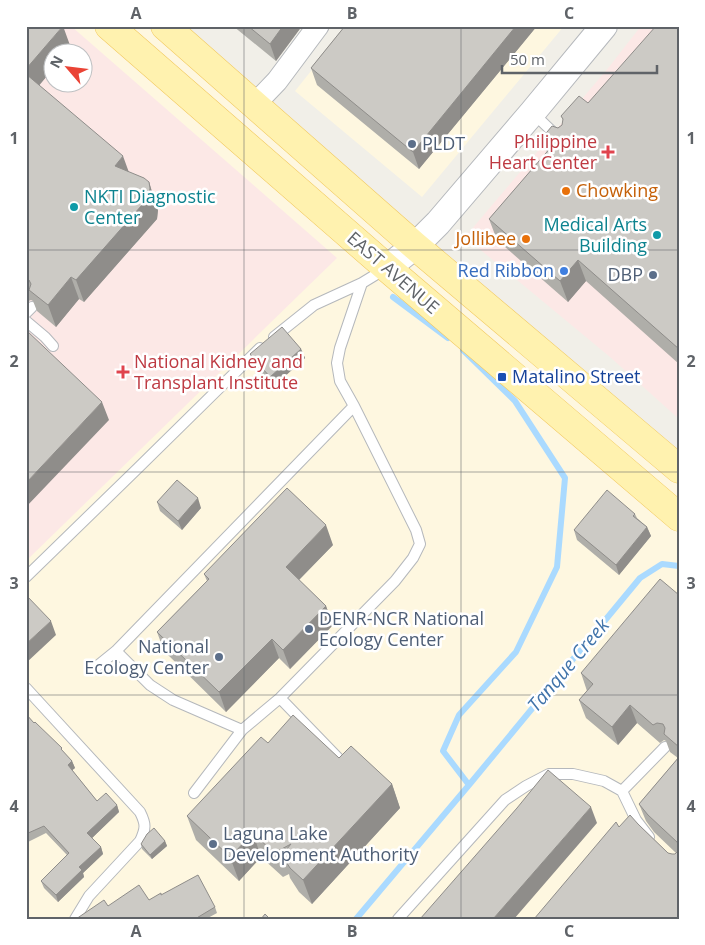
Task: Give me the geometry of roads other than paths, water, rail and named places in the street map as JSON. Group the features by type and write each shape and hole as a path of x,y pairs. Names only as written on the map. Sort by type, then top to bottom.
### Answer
{"main road":[{"name":"EAST AVENUE","path":"109,26 387,268 679,516"},
{"name":"EAST AVENUE","path":"165,26 415,246 679,469"}],"street":[{"path":"254,105 278,81 318,26"},
{"path":"387,268 415,246 438,223 604,26"}],"lane":[{"path":"532,113 564,142"},
{"path":"26,577 255,352 314,305 362,283 387,268"},
{"path":"194,793 242,730 280,698 395,581 413,558 420,544 416,530 340,381 337,363 362,283"},
{"path":"26,321 53,346"},
{"path":"95,668 116,651 354,406"},
{"path":"116,651 150,685 173,700 242,730"},
{"path":"26,688 140,812 145,821 145,831 140,841 89,896 75,919"},
{"path":"280,698 338,758"},
{"path":"622,791 665,747"},
{"path":"398,919 504,800 549,774 573,774 604,781 622,791 636,820 648,837 655,843"}],"waterway":[{"path":"393,297 448,338"},
{"name":"Tanque Creek","path":"463,350 515,401 565,478 557,567 516,652 459,715 443,751 469,785 640,578 662,564 679,566"},
{"name":"Tanque Creek","path":"356,919 469,785"}],"place":[{"name":"PLDT","path":"412,144"},
{"name":"Philippine Heart Center","path":"608,152"},
{"name":"Chowking","path":"566,191"},
{"name":"NKTI Diagnostic Center","path":"74,207"},
{"name":"Medical Arts Building","path":"657,235"},
{"name":"Jollibee","path":"526,239"},
{"name":"Red Ribbon","path":"564,271"},
{"name":"DBP","path":"653,275"},
{"name":"National Kidney and Transplant Institute","path":"123,372"},
{"name":"Matalino Street","path":"502,377"},
{"name":"DENR-NCR National Ecology Center","path":"309,629"},
{"name":"National Ecology Center","path":"219,657"},
{"name":"Laguna Lake Development Authority","path":"213,844"}]}
